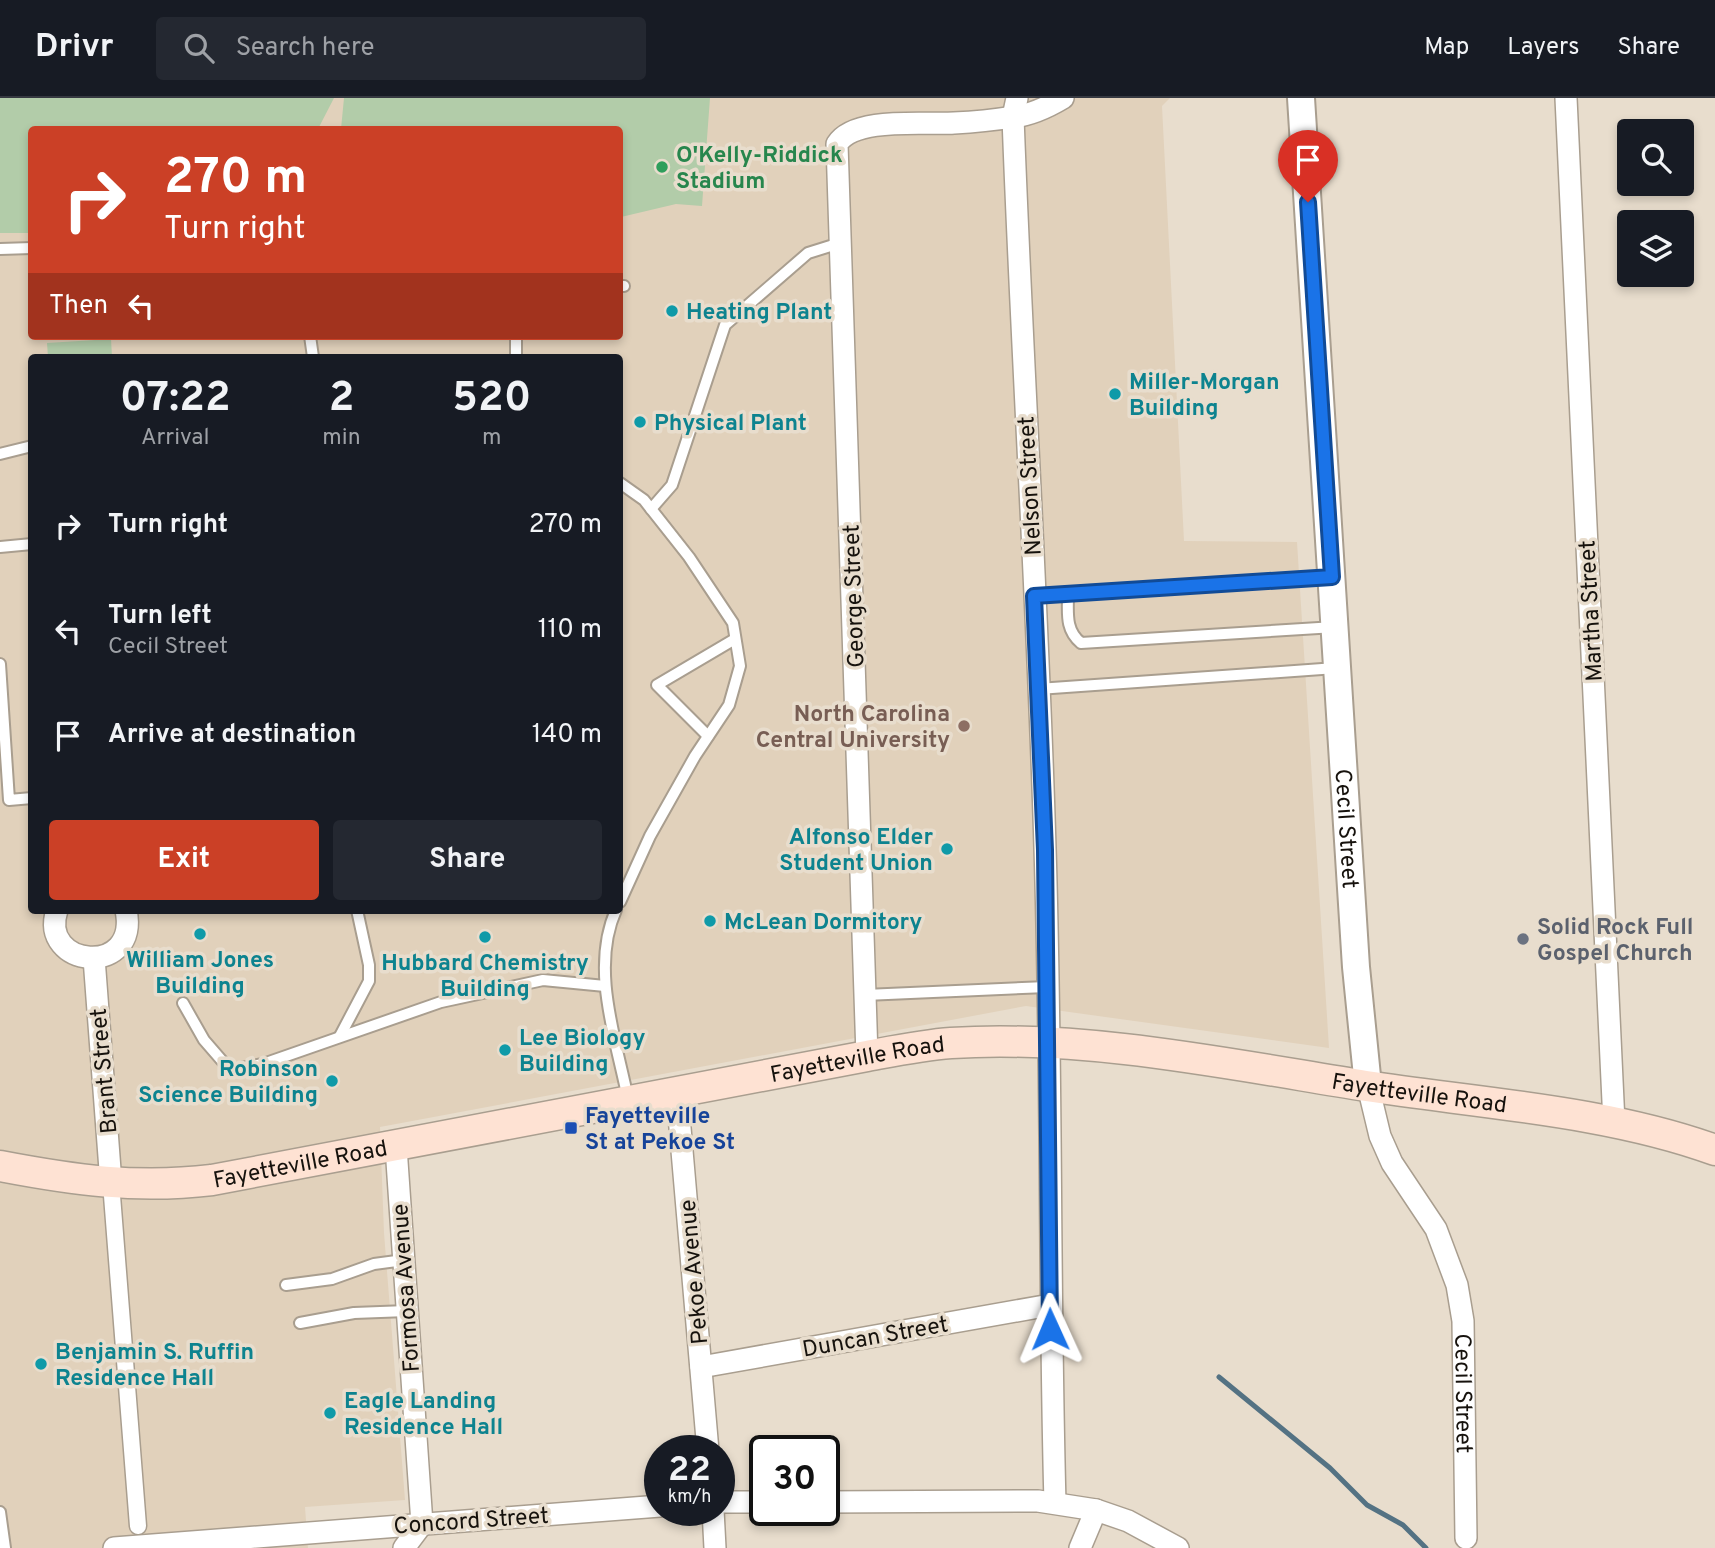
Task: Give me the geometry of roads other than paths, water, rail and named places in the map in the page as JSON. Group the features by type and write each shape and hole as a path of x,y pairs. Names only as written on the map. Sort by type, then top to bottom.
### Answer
{"main road":[{"name":"Fayetteville Road","path":"0,1166 59,1179 111,1183 164,1186 212,1180 867,1056 950,1043 1048,1043 1133,1052 1614,1123 1715,1150"}],"street":[{"path":"1015,108 1032,113 1063,98"},
{"name":"Cecil Street","path":"1301,98 1356,967 1367,1086 1392,1163 1436,1229 1457,1284 1463,1321 1466,1538"},
{"name":"Martha Street","path":"1566,98 1614,1123"},
{"name":"George Street","path":"867,1056 836,156 841,137 851,131 876,125 955,123 1015,108"},
{"name":"Nelson Street","path":"1015,108 1045,850 1055,1503"},
{"path":"56,914 55,926 64,946 83,958 94,958 114,951 121,943 128,922 127,914"},
{"name":"Brant Street","path":"94,958 111,1183"},
{"name":"Pekoe Avenue","path":"677,1093 707,1435"},
{"name":"Formosa Avenue","path":"396,1147 422,1524"},
{"path":"111,1183 138,1526"},
{"name":"Duncan Street","path":"701,1367 1050,1305"},
{"path":"840,1502 1055,1503 1096,1510 1128,1521 1178,1548"},
{"name":"Concord Street","path":"114,1548 330,1540 422,1524 644,1507"},
{"path":"1080,1548 1096,1510"},
{"path":"404,1548 422,1524"},
{"path":"714,1526 715,1548"}],"lane":[{"path":"652,509 672,485 725,325 808,253 825,245 840,243"},
{"path":"0,249 28,248"},
{"path":"0,454 28,447"},
{"path":"623,485 652,509 690,557 733,623 740,666 729,705 650,835 623,895"},
{"path":"0,547 28,544"},
{"path":"1034,596 1332,577"},
{"path":"1068,594 1068,624 1072,636 1081,643 1335,627"},
{"path":"708,736 657,685 735,639"},
{"path":"0,664 9,800 28,798"},
{"path":"1038,689 1338,668"},
{"path":"340,1036 369,981 369,965 358,914"},
{"path":"614,914 606,932 605,986 629,1102"},
{"path":"183,1003 204,1040 230,1070 263,1064 441,1002 542,980 605,986"},
{"path":"865,995 1047,987"},
{"path":"286,1285 332,1279 374,1264 404,1260"},
{"path":"300,1322 354,1313 407,1311"},
{"path":"0,1512 5,1548"}],"waterway":[{"path":"1219,1377 1330,1468 1367,1505 1403,1525 1426,1548"}],"place":[{"name":"O'Kelly-Riddick Stadium","path":"662,167"},
{"name":"Heating Plant","path":"672,311"},
{"name":"Miller-Morgan Building","path":"1115,394"},
{"name":"Physical Plant","path":"640,422"},
{"name":"North Carolina Central University","path":"964,726"},
{"name":"Alfonso Elder Student Union","path":"947,849"},
{"name":"McLean Dormitory","path":"710,921"},
{"name":"William Jones Building","path":"200,934"},
{"name":"Hubbard Chemistry Building","path":"485,937"},
{"name":"Solid Rock Full Gospel Church","path":"1523,939"},
{"name":"Lee Biology Building","path":"505,1050"},
{"name":"Robinson Science Building","path":"332,1081"},
{"name":"Fayetteville St at Pekoe St","path":"571,1128"},
{"name":"Benjamin S. Ruffin Residence Hall","path":"41,1364"},
{"name":"Eagle Landing Residence Hall","path":"330,1413"}]}
